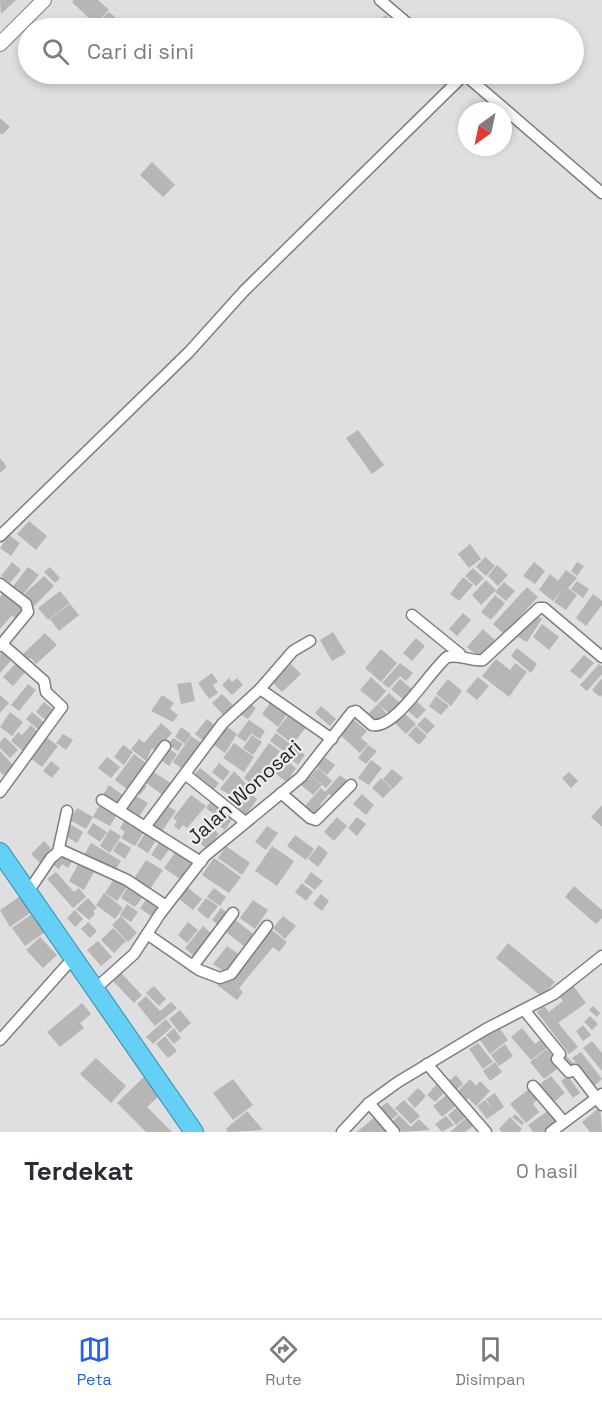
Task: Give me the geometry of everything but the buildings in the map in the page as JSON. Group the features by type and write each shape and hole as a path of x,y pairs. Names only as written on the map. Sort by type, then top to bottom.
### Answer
{"highway":[{"path":"0,852 194,1132"}],"street":[{"path":"26,18 44,0"},
{"path":"380,0 401,18"},
{"path":"0,44 18,26"},
{"path":"0,536 189,352 244,291 454,84"},
{"path":"476,84 602,193"},
{"path":"0,584 26,604 28,612 1,645 44,681 46,692 62,709 0,792"},
{"path":"411,615 460,654 475,661 483,660 539,608 544,608 602,657"},
{"path":"145,826 223,723 260,689 293,651 310,641"},
{"name":"Jalan Wonosari","path":"95,989 134,954 166,906 201,862 245,822 301,777 349,714 354,711 372,725 384,724 395,717 439,664 447,657 460,654"},
{"path":"260,689 332,739"},
{"path":"119,810 165,746"},
{"path":"185,774 245,822"},
{"path":"281,793 310,818 316,820 351,785"},
{"path":"102,800 201,862"},
{"path":"28,891 58,852 67,811"},
{"path":"58,852 61,850 71,854 127,880 166,906"},
{"path":"193,966 233,913"},
{"path":"147,934 193,966 220,978 231,974 267,926"},
{"path":"342,1132 369,1103 427,1064 486,1029 525,1011 554,994 602,956"},
{"path":"0,1040 73,958"},
{"path":"525,1011 560,1054 557,1059 569,1072 575,1070 600,1099 551,1132"},
{"path":"427,1064 486,1132"},
{"path":"533,1086 564,1122"},
{"path":"369,1103 394,1132"}]}
